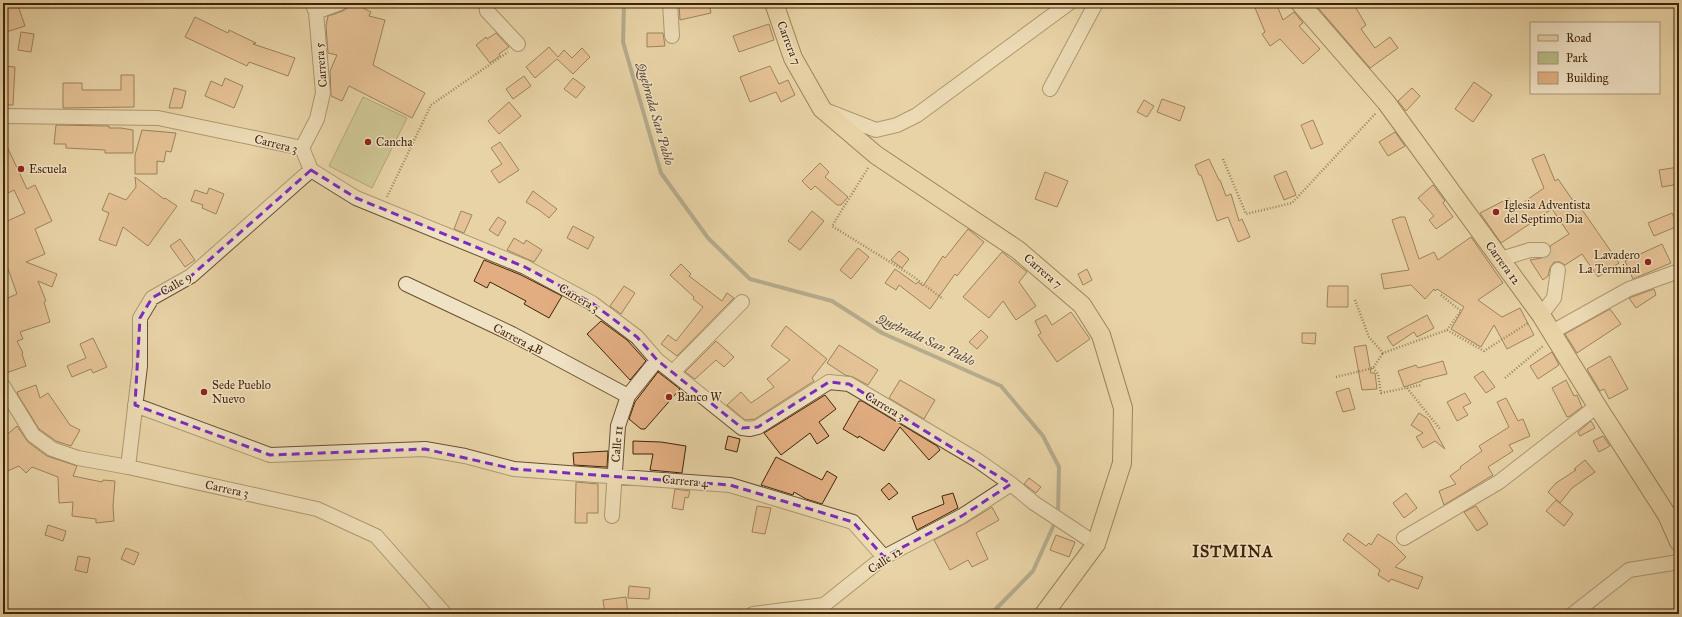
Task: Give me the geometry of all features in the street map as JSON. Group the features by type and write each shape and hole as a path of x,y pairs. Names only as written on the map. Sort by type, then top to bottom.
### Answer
{"main road":[{"name":"Carrera 7","path":"774,3 793,58 822,109 876,155 1018,250 1082,305 1101,335 1123,408 1122,463 1096,544 1044,614"},
{"name":"Carrera 12","path":"1300,3 1386,102 1541,315 1596,406 1667,515 1679,542"}],"street":[{"path":"314,8 340,3"},
{"path":"486,3 487,11 518,44"},
{"path":"670,3 672,36"},
{"path":"822,109 876,130 897,125 917,115 1069,3"},
{"path":"1050,89 1096,3"},
{"name":"Carrera 5","path":"302,148 317,119 324,94 314,8"},
{"name":"Carrera 3","path":"3,116 158,118 302,148 311,170 356,198 525,266 592,303 637,337 657,360 742,428 750,429 758,427 829,382 849,384 977,460 1011,484 1034,503 1096,544"},
{"name":"Calle 9","path":"128,467 140,366 140,318 152,298 191,276 311,170"},
{"path":"1501,259 1530,250 1543,250"},
{"path":"1541,315 1554,298 1558,270"},
{"path":"1552,332 1629,289 1679,271"},
{"name":"Carrera 4B","path":"406,284 512,334 628,396"},
{"path":"673,372 742,302"},
{"name":"Calle 11","path":"612,516 618,426 628,396 657,360"},
{"name":"Carrera 3","path":"3,386 33,435 52,449 78,458 128,467 318,508 376,536 445,614"},
{"name":"Carrera 4","path":"135,405 270,455 426,449 465,456 514,469 615,475 730,485 853,522 884,557"},
{"path":"1404,538 1499,482 1596,406"},
{"name":"Calle 12","path":"753,614 824,605 884,557 962,516 1011,484"},
{"path":"1573,614 1629,570 1679,562"}],"path":[{"path":"382,208 432,105 518,44"},
{"path":"1223,159 1246,214 1292,203 1386,102"},
{"path":"876,155 832,226 911,275 943,299"},
{"path":"1336,377 1373,368 1383,353 1447,330 1461,311 1440,295"},
{"path":"1355,300 1368,337 1383,353"},
{"path":"1447,330 1484,351 1541,315"},
{"path":"1505,378 1544,346 1552,332"},
{"path":"1373,368 1378,374 1381,393 1421,384"},
{"path":"1407,388 1440,429"}],"highlighted area":[{"path":"311,170 356,198 525,267 592,303 637,337 657,360 742,428 758,427 829,382 849,384 1011,484 962,516 884,557 853,522 730,485 514,469 425,449 270,455 135,405 140,318 152,298 191,276"}],"green space":[{"name":"Cancha","path":"363,97 407,118 372,188 329,166"}],"building":[{"path":"6,3 17,3 25,26 3,33 3,8 7,7"},
{"path":"348,3 366,3 363,8 371,12 369,16 385,20 373,65 425,93 412,118 349,86 342,101 331,96 330,71 337,55 328,53 326,26 328,16 343,11 347,8"},
{"path":"679,3 709,3 711,13 680,20"},
{"path":"1253,3 1276,3 1283,20 1294,12 1303,23 1299,26 1320,49 1303,64 1280,39 1270,46 1262,34 1265,32"},
{"path":"1314,3 1353,3 1366,25 1361,29 1375,48 1390,37 1398,48 1370,68"},
{"path":"195,17 228,33 229,30 256,43 253,44 295,58 288,76 249,62 247,66 185,37"},
{"path":"769,24 774,40 739,52 733,36"},
{"path":"21,32 34,34 31,52 18,50"},
{"path":"496,33 509,47 490,63 476,45 486,37 487,39"},
{"path":"647,33 663,33 665,46 647,47"},
{"path":"549,47 558,57 564,50 572,58 582,48 590,57 573,74 557,59 535,78 526,67"},
{"path":"3,66 15,67 13,105 3,105"},
{"path":"770,66 779,84 788,80 795,95 781,102 776,92 750,102 740,77"},
{"path":"121,75 134,75 134,107 63,108 63,83 82,83 82,90 121,90"},
{"path":"524,76 531,86 513,99 506,89"},
{"path":"225,78 243,86 234,108 205,96 211,81 222,86"},
{"path":"573,78 585,87 576,98 564,89"},
{"path":"1474,82 1492,95 1473,122 1455,109"},
{"path":"174,88 186,91 182,108 169,108"},
{"path":"1412,88 1420,96 1406,111 1398,101"},
{"path":"1162,99 1185,107 1180,121 1157,112"},
{"path":"1144,100 1154,106 1147,117 1137,112"},
{"path":"509,102 521,116 499,134 488,121"},
{"path":"1313,120 1323,144 1311,149 1301,125"},
{"path":"56,125 109,126 109,128 133,130 133,153 105,153 105,150 66,148 66,144 54,144"},
{"path":"142,130 176,133 171,152 166,151 164,162 157,161 157,174 135,174 135,155"},
{"path":"1395,132 1405,146 1388,156 1379,142"},
{"path":"3,138 27,189 35,185 52,221 35,229 45,254 26,262 57,274 52,287 38,281 46,301 44,302 50,322 20,332 23,339 17,341 23,353 26,366 3,374 3,300 17,294 7,266 3,268 3,223 25,213 14,190 8,193 3,182"},
{"path":"500,142 519,170 499,183 491,171 502,164 491,148"},
{"path":"1544,154 1555,181 1558,179 1574,202 1576,201 1619,263 1598,277 1582,254 1565,265 1560,262 1554,262 1550,268 1548,276 1543,280 1530,260 1548,257 1551,250 1550,246 1569,234 1552,209 1501,243 1480,213 1509,198 1514,209 1544,188 1532,159"},
{"path":"1209,159 1220,180 1226,196 1231,194 1239,221 1242,219 1250,237 1238,242 1228,217 1217,221 1201,175 1199,175 1195,165"},
{"path":"820,163 829,172 825,177 848,197 841,205 837,205 815,186 811,190 802,181"},
{"path":"1679,167 1679,184 1662,187 1659,170"},
{"path":"1286,171 1296,195 1284,200 1274,176"},
{"path":"1045,172 1068,181 1057,207 1035,199"},
{"path":"135,177 164,199 165,198 177,206 148,246 123,227 116,246 99,240 109,213 102,210 109,193 126,200 136,187"},
{"path":"1433,185 1445,201 1443,203 1453,217 1436,229 1429,220 1434,216 1418,198"},
{"path":"209,188 224,194 216,214 202,208 203,205 191,201 195,190 207,194"},
{"path":"533,191 557,209 549,218 526,202"},
{"path":"461,211 472,215 464,233 454,229"},
{"path":"812,211 824,221 800,250 788,241"},
{"path":"1672,213 1678,226 1654,236 1648,223"},
{"path":"498,217 506,222 498,236 489,230"},
{"path":"1405,217 1419,259 1434,252 1438,260 1471,237 1503,283 1478,300 1502,317 1520,308 1534,335 1507,349 1494,325 1481,347 1451,329 1464,307 1437,289 1435,291 1434,289 1425,299 1411,285 1384,289 1381,274 1409,270 1392,220"},
{"path":"573,226 594,237 588,249 567,238"},
{"path":"968,229 984,242 957,276 955,274 930,309 899,285 896,290 885,283 895,269 916,284 918,282 923,286 943,256 945,258"},
{"path":"514,238 524,244 526,240 542,250 534,262 507,250"},
{"path":"180,239 195,260 185,267 170,246"},
{"name":"Lavadero La Terminal","path":"1662,244 1671,263 1633,279 1625,261"},
{"path":"858,248 869,257 851,279 840,270"},
{"path":"899,251 909,259 902,268 891,260"},
{"path":"1002,252 1027,272 1019,282 1036,306 1016,320 1003,301 989,318 963,297"},
{"path":"484,260 521,275 562,296 549,318 524,304 526,301 490,282 487,288 474,281"},
{"path":"681,264 691,274 689,276 722,301 727,293 734,298 677,356 661,344 668,335 676,341 703,307 693,299 694,297 670,275"},
{"path":"1087,269 1092,280 1083,285 1078,274"},
{"path":"624,286 635,293 621,314 610,306"},
{"path":"1328,286 1348,286 1348,307 1327,307"},
{"path":"1654,289 1656,295 1636,308 1629,298"},
{"path":"1610,309 1621,324 1577,353 1565,334"},
{"path":"1071,312 1090,339 1057,362 1038,335 1041,333 1035,321 1046,315 1052,325"},
{"path":"1427,315 1434,328 1417,337 1414,332 1393,346 1387,337"},
{"path":"601,321 627,340 646,361 630,380 587,334"},
{"path":"786,326 827,359 812,378 814,381 755,419 745,420 727,405 741,392 751,403 774,387 767,379 790,360 771,346"},
{"path":"981,330 988,337 977,349 969,342"},
{"path":"1302,333 1316,333 1315,344 1302,343"},
{"path":"93,338 107,367 93,373 91,369 72,377 67,366 86,358 80,344"},
{"path":"716,341 734,357 724,367 716,360 695,379 685,372"},
{"path":"839,345 878,370 868,385 853,377 845,375 827,363"},
{"path":"1366,345 1371,373 1375,373 1377,389 1362,390 1354,347"},
{"path":"1552,352 1559,365 1538,379 1530,366"},
{"path":"1610,356 1628,389 1609,399 1604,389 1600,391 1587,369"},
{"path":"1443,361 1447,374 1422,380 1404,387 1398,371 1416,365 1418,368"},
{"path":"1483,371 1495,387 1486,393 1474,377"},
{"path":"658,372 680,389 645,429 641,429 629,419 635,402"},
{"path":"900,380 935,400 924,419 889,398"},
{"path":"1566,380 1574,396 1577,395 1582,407 1567,417 1552,388"},
{"path":"36,385 40,398 48,393 70,425 80,430 71,446 56,441 39,429 18,395 17,392"},
{"path":"1349,388 1355,409 1343,412 1336,392"},
{"path":"1465,393 1471,403 1463,407 1468,415 1457,421 1447,402"},
{"path":"825,395 836,409 819,422 829,436 817,444 810,433 781,455 764,433"},
{"path":"1506,398 1518,421 1523,419 1530,436 1509,445 1513,451 1488,467 1493,475 1444,505 1439,491 1456,484 1450,476 1482,451 1479,446 1509,427 1497,402"},
{"path":"859,401 862,401 937,446 940,450 929,460 900,427 884,451 859,436 858,438 843,429"},
{"path":"1419,413 1428,419 1445,449 1435,441 1423,448 1416,437 1423,433 1411,425"},
{"path":"1591,421 1595,428 1580,436 1578,432"},
{"path":"17,426 28,442 47,456 77,466 73,476 102,482 103,480 115,481 113,506 114,521 96,523 96,519 72,516 73,502 59,503 58,477 32,467 26,473 19,466 3,473 3,438"},
{"path":"728,436 740,439 737,452 725,449"},
{"path":"1603,436 1610,446 1599,452 1593,441"},
{"path":"633,441 661,442 686,446 682,473 650,470 653,454 633,454"},
{"path":"608,451 607,467 574,465 573,453"},
{"path":"776,457 822,480 827,471 837,477 822,504 806,499 794,492 793,495 761,485"},
{"path":"1585,460 1595,472 1572,488 1560,503 1548,492 1556,483 1576,470 1574,469"},
{"path":"1029,478 1041,487 1036,493 1024,484"},
{"path":"576,482 598,484 598,513 587,513 587,523 575,523"},
{"path":"889,483 898,493 889,500 881,490"},
{"path":"675,489 690,491 688,498 685,497 683,510 672,508"},
{"path":"953,493 958,508 917,530 912,517 944,504 942,496"},
{"path":"1406,493 1417,508 1404,518 1393,503"},
{"path":"1556,500 1573,514 1564,526 1546,511"},
{"path":"757,506 771,508 765,534 752,532"},
{"path":"1476,506 1488,524 1477,531 1464,512"},
{"path":"992,507 999,520 976,533 988,559 972,567 968,560 950,570 934,540"},
{"path":"48,525 66,531 63,541 45,535"},
{"path":"1348,533 1366,546 1369,543 1371,545 1378,534 1392,543 1406,557 1395,567 1423,577 1418,589 1391,579 1389,582 1378,575 1380,570 1343,540"},
{"path":"1056,535 1075,542 1069,557 1050,550"},
{"path":"126,548 139,553 134,565 121,559"},
{"path":"78,556 90,558 87,573 75,570"},
{"path":"629,586 650,588 649,599 628,598"},
{"path":"626,597 628,614 605,614 603,600"}],"waterway":[{"name":"Quebrada San Pablo","path":"624,3 623,42 661,173 708,238 750,279 832,301 882,333 1001,386 1043,436 1059,467 1058,514"},
{"name":"Quebrada San Pablo","path":"991,614 1033,571 1056,520"}],"tunnel":[{"path":"1543,250 1552,259 1558,270"}],"place":[{"name":"Cancha","path":"368,142"},
{"name":"Escuela","path":"21,169"},
{"name":"Iglesia Adventista del Septimo Dia","path":"1496,212"},
{"name":"Lavadero La Terminal","path":"1648,262"},
{"name":"Sede Pueblo Nuevo","path":"204,392"},
{"name":"Banco W","path":"669,397"}],"district":[{"name":"ISTMINA","path":"1233,551"}]}
